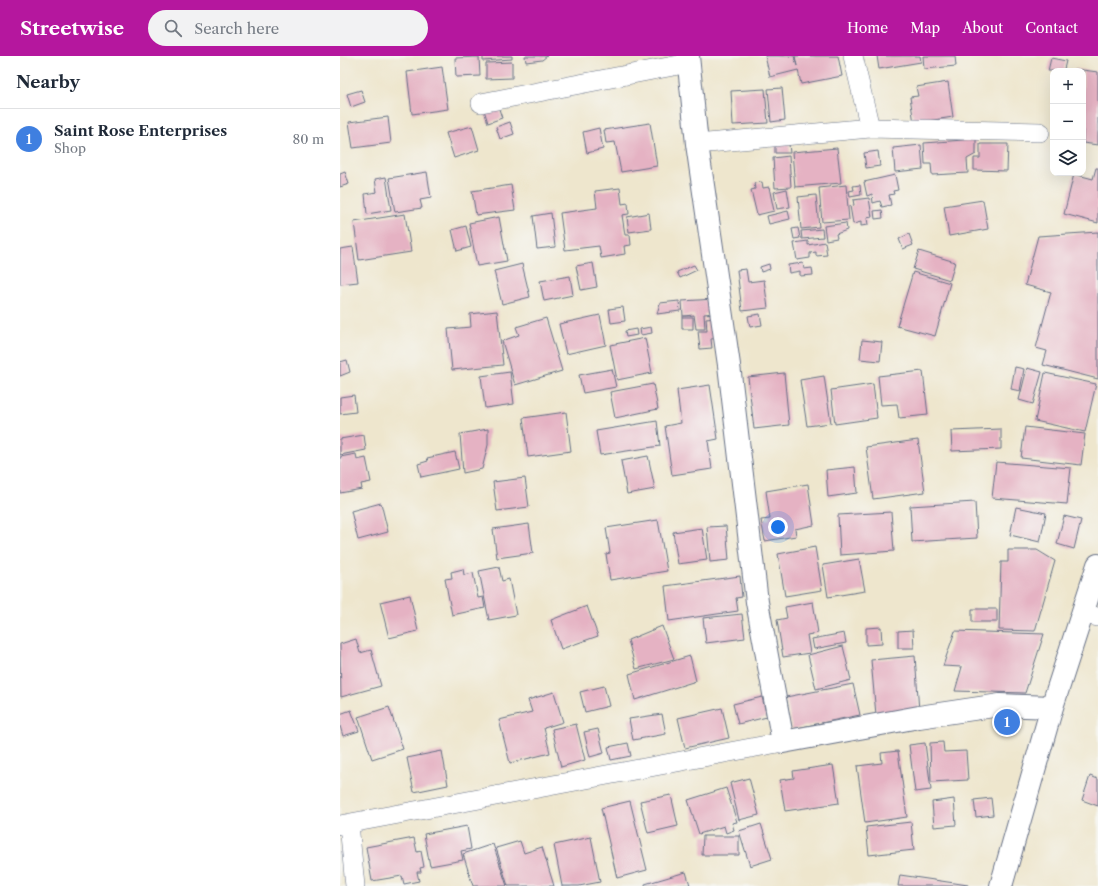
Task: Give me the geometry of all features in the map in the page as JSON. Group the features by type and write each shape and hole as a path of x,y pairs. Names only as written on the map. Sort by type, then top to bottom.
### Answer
{"street":[{"path":"853,56 870,128"},
{"path":"481,102 689,60 697,144 729,365 757,602 783,742"},
{"path":"697,144 870,128 1040,132"},
{"path":"1001,886 1052,707 1091,616 1098,565"},
{"path":"355,886 344,824 919,716 1000,704 1052,707"}],"building":[{"path":"483,56 512,56 512,59 483,61"},
{"path":"525,56 547,56 542,60 526,62"},
{"path":"765,56 794,56 797,66 795,56 838,56 842,76 801,84 798,70 770,77"},
{"path":"877,56 920,56 921,62 879,69"},
{"path":"923,56 955,56 956,66 924,69"},
{"path":"479,57 480,76 456,77 455,58"},
{"path":"1051,58 1066,61 1064,68 1050,68 1050,71 1048,71"},
{"path":"512,62 512,78 486,79 486,63"},
{"path":"442,67 448,109 412,114 407,72"},
{"path":"1086,70 1098,72 1098,145 1086,143"},
{"path":"948,82 953,117 914,123 910,97 918,96 916,87"},
{"path":"782,88 785,120 771,122 768,89"},
{"path":"765,89 768,123 733,125 731,91"},
{"path":"361,90 365,102 351,107 347,94"},
{"path":"498,106 502,118 488,123 484,110"},
{"path":"388,117 391,143 353,148 349,122"},
{"path":"510,122 514,134 500,139 496,127"},
{"path":"650,123 657,166 621,172 615,142 606,143 604,130"},
{"path":"472,126 479,150 454,158 446,133"},
{"path":"599,128 603,149 587,153 583,132"},
{"path":"976,139 976,154 967,159 968,173 932,175 931,164 925,164 924,143"},
{"path":"775,144 789,144 790,153 775,153"},
{"path":"980,144 1008,144 1007,171 974,170 974,158 980,158"},
{"path":"921,145 923,169 895,172 893,148"},
{"path":"837,148 841,183 795,187 792,152"},
{"path":"878,151 880,166 866,168 864,153"},
{"path":"789,156 791,187 775,188 773,158"},
{"path":"1096,168 1098,168 1098,223 1064,214 1074,176 1082,176 1093,179"},
{"path":"345,172 349,184 340,187 340,174"},
{"path":"427,172 431,198 420,200 422,208 395,212 389,178"},
{"path":"895,175 898,190 893,191 894,194 889,195 891,205 882,207 880,201 873,203 872,194 867,196 864,182"},
{"path":"386,177 391,210 367,214 365,194 377,192 375,179"},
{"path":"762,182 763,188 769,187 774,211 757,215 751,190 755,189 754,183"},
{"path":"511,185 515,210 476,215 472,191"},
{"path":"846,185 849,220 822,222 819,188"},
{"path":"860,185 861,195 850,197 849,191 854,190 853,186"},
{"path":"620,188 622,204 628,203 629,214 622,215 625,235 630,235 631,245 624,246 625,254 601,258 599,246 565,250 560,213 597,208 595,191"},
{"path":"787,189 790,207 777,209 774,192"},
{"path":"816,195 819,227 801,229 798,197"},
{"path":"869,198 872,217 867,218 868,225 861,226 861,222 853,224 850,206 854,205 853,200"},
{"path":"983,200 988,229 949,236 944,206"},
{"path":"882,210 883,218 875,219 874,211"},
{"path":"788,211 790,219 769,224 767,216"},
{"path":"551,213 555,247 537,249 533,216"},
{"path":"649,213 651,229 629,232 627,217"},
{"path":"405,214 411,252 359,260 354,222"},
{"path":"499,217 507,261 477,266 469,223"},
{"path":"846,223 847,230 836,234 837,238 826,240 824,226"},
{"path":"466,226 471,247 457,251 452,230"},
{"path":"798,228 800,238 794,239 792,229"},
{"path":"822,229 823,237 802,239 801,231"},
{"path":"1098,232 1098,379 1043,365 1047,351 1036,348 1051,292 1025,285 1038,236"},
{"path":"909,234 913,245 903,249 899,239"},
{"path":"808,241 808,245 825,242 827,255 816,256 816,252 810,253 810,258 797,260 794,243"},
{"path":"353,247 358,282 340,284 340,249"},
{"path":"919,251 955,262 950,280 913,269"},
{"path":"593,263 597,287 581,290 576,266"},
{"path":"803,263 804,269 812,268 813,275 800,276 800,271 789,273 788,265"},
{"path":"522,264 530,297 502,304 494,271"},
{"path":"769,264 770,269 761,272 760,267"},
{"path":"694,265 697,270 680,278 677,272"},
{"path":"746,269 748,282 764,280 768,308 742,311 737,270"},
{"path":"913,272 950,283 935,336 897,326"},
{"path":"570,276 573,295 544,301 540,281"},
{"path":"715,299 715,313 704,314 705,329 696,329 694,315 683,316 682,301"},
{"path":"679,301 680,311 657,314 660,303"},
{"path":"623,307 625,321 611,323 609,309"},
{"path":"497,311 503,365 452,370 448,329 471,327 470,314"},
{"path":"760,314 762,325 750,327 748,316"},
{"path":"600,315 606,345 566,354 559,324"},
{"path":"682,317 693,317 693,329 682,329"},
{"path":"716,317 718,338 711,339 712,348 700,349 698,331 707,331 706,318"},
{"path":"546,318 562,371 515,385 502,341 519,335 516,327"},
{"path":"651,327 652,333 641,335 640,329"},
{"path":"636,329 637,335 626,337 625,331"},
{"path":"645,338 652,373 617,380 610,345"},
{"path":"862,340 882,342 880,361 860,359"},
{"path":"347,360 350,372 340,376 340,362"},
{"path":"1015,367 1024,369 1020,391 1011,389"},
{"path":"1027,368 1042,372 1033,404 1019,400"},
{"path":"612,369 616,387 583,393 579,375"},
{"path":"923,371 928,415 899,418 897,404 881,405 878,376"},
{"path":"510,372 514,404 485,408 481,376"},
{"path":"784,373 789,425 754,429 748,377"},
{"path":"1045,373 1096,384 1085,432 1035,421"},
{"path":"824,376 831,423 807,426 800,380"},
{"path":"653,384 658,409 615,418 610,392"},
{"path":"873,384 877,418 835,424 831,390"},
{"path":"710,385 718,439 708,441 712,469 672,475 665,426 681,423 677,390"},
{"path":"354,395 356,412 340,414 340,397"},
{"path":"566,412 571,451 528,457 523,418"},
{"path":"657,421 660,446 600,455 596,431"},
{"path":"1025,427 1085,434 1081,465 1021,458"},
{"path":"488,429 488,445 482,469 463,473 460,434"},
{"path":"1001,429 1001,449 952,451 951,431"},
{"path":"364,435 366,450 340,455 340,439"},
{"path":"918,440 925,492 873,499 866,447"},
{"path":"455,452 459,469 421,477 418,464 428,461 427,458"},
{"path":"356,454 357,460 366,458 371,482 361,484 362,489 340,493 340,457"},
{"path":"648,456 655,489 627,494 621,461"},
{"path":"996,462 1071,468 1067,504 992,498"},
{"path":"855,467 857,493 828,497 826,470"},
{"path":"525,478 529,507 497,511 493,482"},
{"path":"808,484 814,525 795,529 796,536 765,541 761,520 770,519 766,491"},
{"path":"975,502 977,538 912,542 910,506"},
{"path":"381,503 388,532 358,540 351,511"},
{"path":"1016,507 1046,513 1040,542 1010,535"},
{"path":"891,512 894,551 840,555 838,515"},
{"path":"1064,516 1081,520 1074,549 1057,544"},
{"path":"658,520 667,571 610,580 606,554 610,553 606,528"},
{"path":"529,524 533,553 497,558 493,529"},
{"path":"726,526 729,560 710,562 707,527"},
{"path":"702,528 707,560 678,564 673,532"},
{"path":"815,547 822,590 785,596 778,554"},
{"path":"1008,550 1037,550 1055,561 1035,631 999,630 1001,562 1008,562"},
{"path":"859,559 865,591 828,597 823,565"},
{"path":"499,567 502,581 509,579 516,615 489,620 479,571"},
{"path":"463,569 464,575 473,573 478,598 483,597 485,608 452,615 445,579 452,578 451,572"},
{"path":"740,576 742,597 736,598 738,611 669,621 665,586"},
{"path":"410,595 418,631 389,638 380,602"},
{"path":"813,602 818,633 807,635 810,653 783,657 777,620 787,618 785,607"},
{"path":"587,606 598,636 561,649 551,620"},
{"path":"972,609 997,609 997,622 972,622"},
{"path":"742,614 745,638 706,643 703,618"},
{"path":"662,626 674,659 636,669 628,640"},
{"path":"881,627 882,644 866,645 866,628"},
{"path":"913,630 914,648 898,648 898,631"},
{"path":"955,631 1044,634 1025,693 955,691 962,667 943,666"},
{"path":"844,633 846,643 814,649 812,639"},
{"path":"356,639 360,653 371,650 381,686 341,697 340,644"},
{"path":"843,646 851,680 816,689 808,655"},
{"path":"690,656 696,681 635,700 629,674"},
{"path":"915,656 919,711 876,715 871,660"},
{"path":"853,684 860,715 792,729 786,697"},
{"path":"604,686 609,706 585,712 580,692"},
{"path":"554,692 563,722 544,728 550,753 510,763 499,720 532,712 528,700"},
{"path":"762,697 767,717 738,724 733,704"},
{"path":"389,707 403,749 372,759 358,717"},
{"path":"722,708 729,738 685,748 678,718"},
{"path":"351,710 359,731 343,736 340,726 340,714"},
{"path":"662,714 666,734 633,740 629,719"},
{"path":"576,724 585,760 561,767 552,729"},
{"path":"598,729 604,753 590,757 584,732"},
{"path":"943,742 944,752 966,751 968,780 931,782 930,743"},
{"path":"628,743 631,756 611,760 608,747"},
{"path":"925,743 931,790 915,792 909,745"},
{"path":"442,751 448,785 414,792 407,758"},
{"path":"898,751 907,817 865,823 857,766 882,763 881,753"},
{"path":"833,765 839,803 785,811 780,780 794,778 793,771"},
{"path":"1090,776 1098,779 1098,806 1082,800"},
{"path":"749,778 759,815 739,820 730,783"},
{"path":"726,788 737,822 732,823 734,830 726,833 724,826 699,834 688,800"},
{"path":"671,795 678,826 648,833 640,801"},
{"path":"991,798 993,815 976,817 974,800"},
{"path":"954,799 956,825 934,827 932,802"},
{"path":"630,801 647,870 617,878 601,808"},
{"path":"911,822 914,850 869,855 866,827"},
{"path":"761,824 772,859 750,866 739,831"},
{"path":"467,826 471,849 461,851 463,860 430,866 424,834"},
{"path":"703,836 739,836 739,855 702,855"},
{"path":"591,837 600,882 579,886 562,886 554,845"},
{"path":"414,838 417,852 421,851 424,867 420,868 421,872 417,872 419,881 404,884 402,876 372,881 366,847"},
{"path":"520,841 524,853 542,847 554,886 508,886 496,848"},
{"path":"493,844 507,886 473,886 463,854"},
{"path":"686,872 690,885 645,886 645,884"},
{"path":"900,875 968,885 968,886 898,886"}],"place":[{"name":"Saint Rose Enterprises","path":"1007,722"}]}
